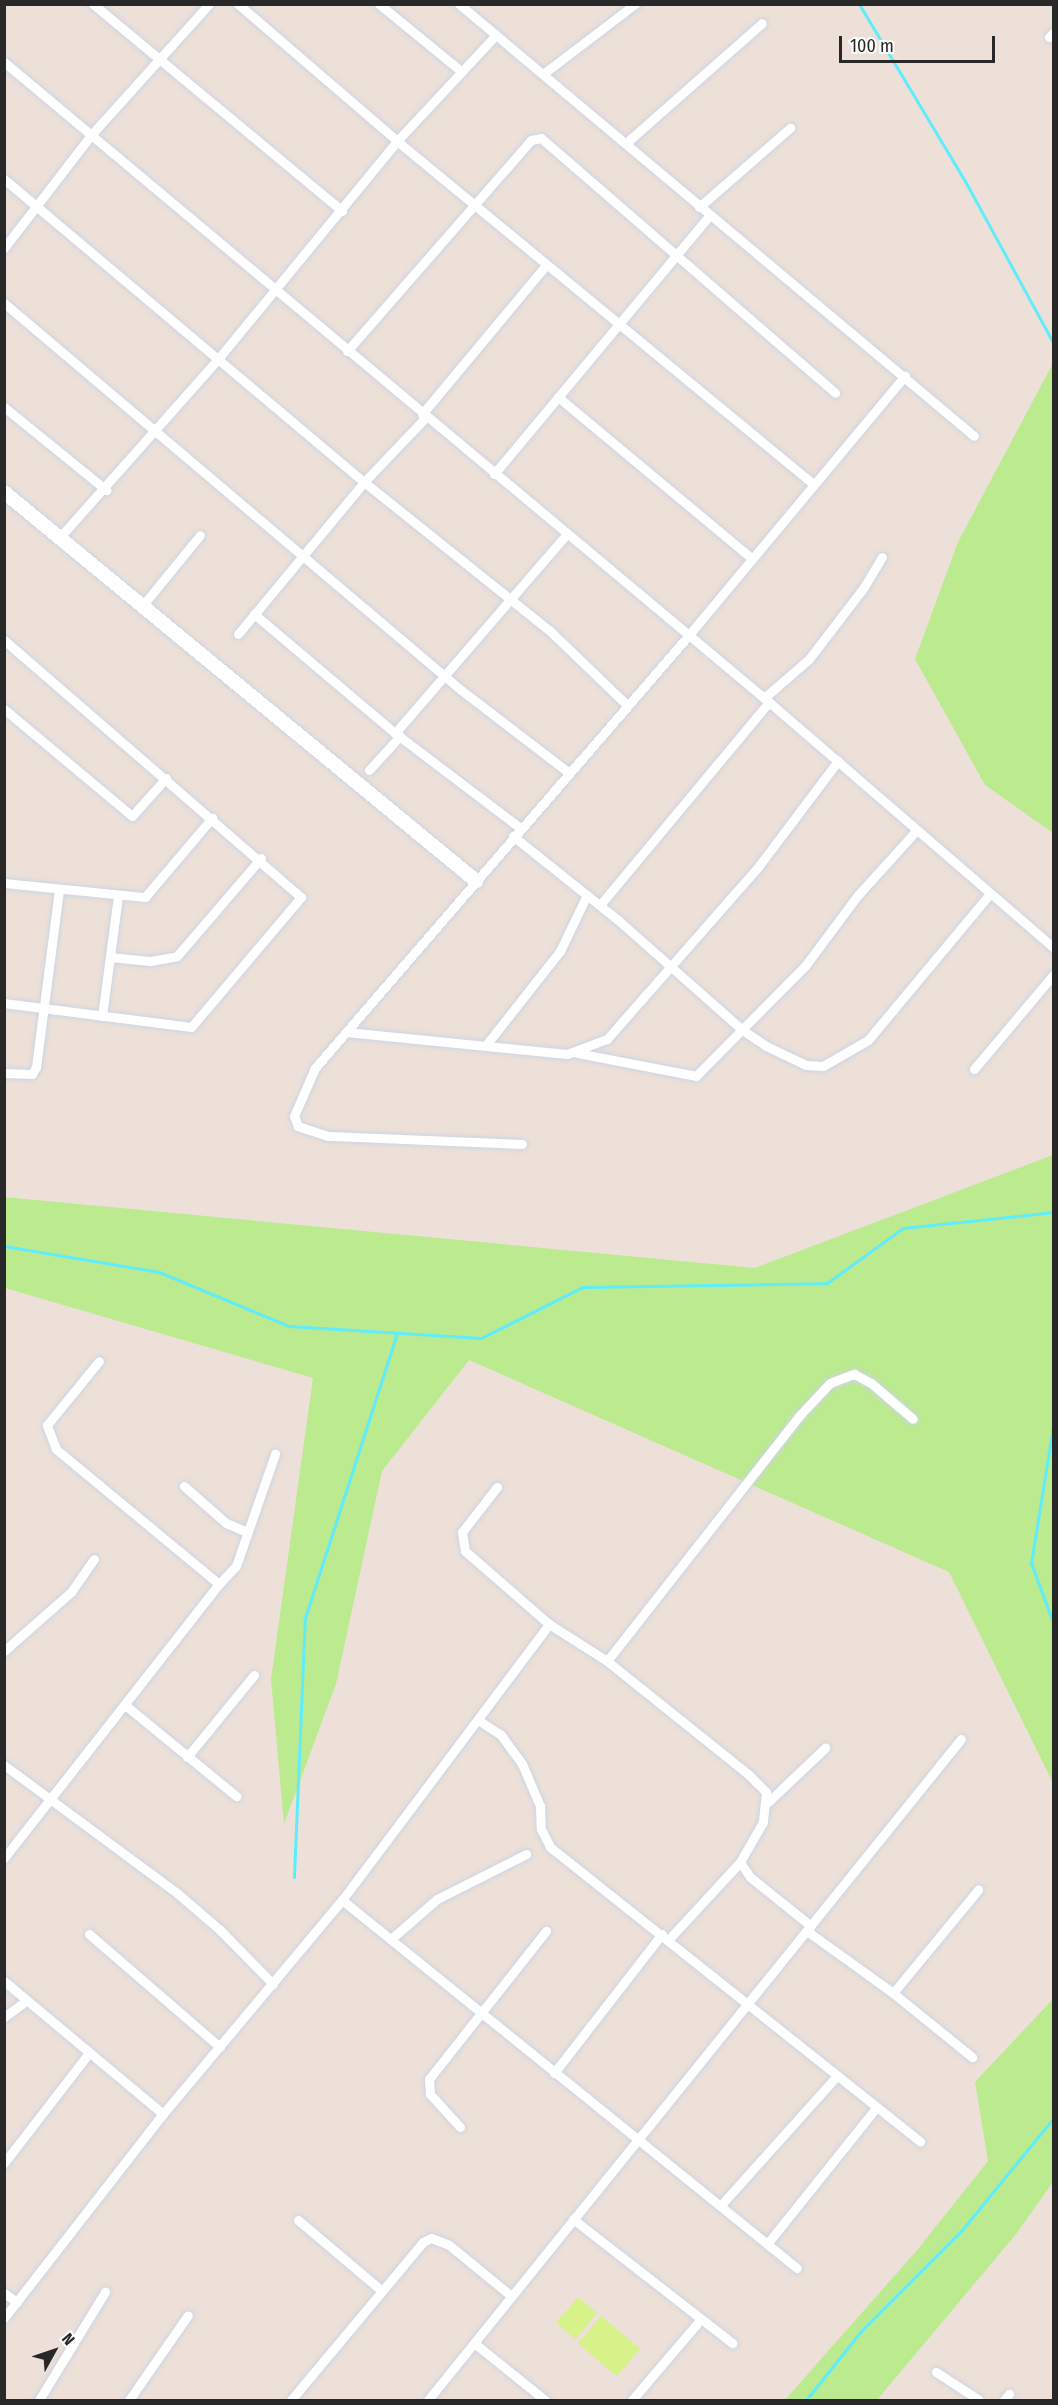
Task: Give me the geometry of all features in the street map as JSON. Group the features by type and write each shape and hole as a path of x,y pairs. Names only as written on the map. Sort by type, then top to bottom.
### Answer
{"street":[{"path":"93,4 342,211"},
{"path":"4,248 39,207 91,135 209,4"},
{"path":"238,4 397,141 812,483"},
{"path":"379,4 462,72"},
{"path":"543,74 635,4"},
{"path":"460,5 974,436"},
{"path":"626,143 762,23"},
{"path":"60,537 106,490 276,291 397,141 496,35"},
{"path":"4,62 566,535 767,700 915,832 1053,948"},
{"path":"699,207 790,128"},
{"path":"347,351 476,206 531,140 541,138 836,393"},
{"path":"4,179 363,482 511,599 626,704"},
{"path":"494,474 710,215"},
{"path":"238,634 363,482 424,416 546,264"},
{"path":"4,303 444,676 568,772"},
{"path":"522,1144 328,1136 298,1126 295,1108 315,1068 626,704 688,636 812,483 904,376"},
{"path":"558,397 751,558"},
{"path":"4,407 106,490"},
{"path":"4,492 476,881"},
{"path":"369,770 444,676 566,535"},
{"path":"143,605 200,536"},
{"path":"600,905 767,700 809,659 864,588 882,557"},
{"path":"254,614 398,735 520,828"},
{"path":"4,640 261,858 297,890 301,897 298,904 201,1019 191,1027 4,1004"},
{"path":"4,710 132,816 166,778"},
{"path":"576,1053 619,1030 758,867 838,762"},
{"path":"4,883 139,898 150,894 212,818"},
{"path":"346,1032 429,1043 486,1045 576,1053 696,1076 805,966 858,895 915,832"},
{"path":"513,836 600,905 741,1029 766,1046 806,1065 823,1066 847,1055 868,1040 989,895"},
{"path":"110,957 150,961 177,956 261,858"},
{"path":"4,1073 32,1074 36,1067 41,1008 59,889"},
{"path":"486,1045 560,951 587,895"},
{"path":"102,1016 118,896"},
{"path":"974,1069 1053,974"},
{"path":"99,1361 54,1413 47,1425 52,1443 219,1584"},
{"path":"607,1661 799,1416 830,1383 854,1374 871,1383 913,1419"},
{"path":"4,1858 219,1584 236,1566 274,1454"},
{"path":"184,1486 226,1523 247,1532"},
{"path":"497,1487 462,1532 461,1542 465,1551 549,1624 607,1661 748,1774 766,1792 768,1802 763,1822 740,1862 665,1937 554,2073"},
{"path":"4,1651 71,1592 94,1559"},
{"path":"4,2318 163,2114 342,1900 549,1624"},
{"path":"187,1757 254,1676"},
{"path":"125,1705 236,1796"},
{"path":"478,1720 501,1735 522,1764 540,1806 541,1829 550,1847 748,2004 836,2078 920,2141"},
{"path":"428,2400 510,2295 637,2142 962,1739"},
{"path":"768,1802 825,1748"},
{"path":"4,1765 48,1801 177,1893 219,1929 273,1984"},
{"path":"391,1940 437,1899 526,1854"},
{"path":"740,1862 750,1877 809,1928 972,2057"},
{"path":"892,1993 978,1890"},
{"path":"342,1900 637,2142 721,2205 796,2268"},
{"path":"460,2127 430,2094 429,2079 478,2013 546,1931"},
{"path":"89,1934 220,2047"},
{"path":"4,1981 25,2002 163,2114"},
{"path":"4,2017 25,2002"},
{"path":"4,2163 89,2053"},
{"path":"721,2205 836,2078"},
{"path":"768,2244 876,2108"},
{"path":"573,2219 732,2343"},
{"path":"298,2220 382,2291"},
{"path":"291,2400 382,2291 431,2238 449,2245 510,2295"},
{"path":"39,2400 105,2292"},
{"path":"4,2293 17,2302"},
{"path":"129,2400 188,2315"},
{"path":"632,2400 700,2320"},
{"path":"474,2343 545,2400"},
{"path":"936,2372 979,2400"}],"green space":[{"path":"1053,363 1053,833 985,785 915,659 958,542"},
{"path":"1053,1155 1053,1783 949,1572 469,1360 382,1471 336,1684 284,1824 271,1679 313,1378 5,1288 4,1197 755,1268"},
{"path":"1053,1999 1053,2182 1016,2234 877,2400 785,2400 918,2249 988,2161 975,2082"},
{"path":"578,2297 597,2313 575,2339 556,2323"},
{"path":"601,2316 640,2349 617,2376 578,2344"}],"waterway":[{"path":"859,4 965,181 1054,344"},
{"path":"4,1246 159,1272 289,1326 481,1338 583,1287 827,1283 903,1228 1054,1212"},
{"path":"294,1877 305,1618 397,1334"},
{"path":"1054,1420 1031,1563 1054,1625"},
{"path":"806,2400 861,2331 962,2230 1054,2117"}]}
